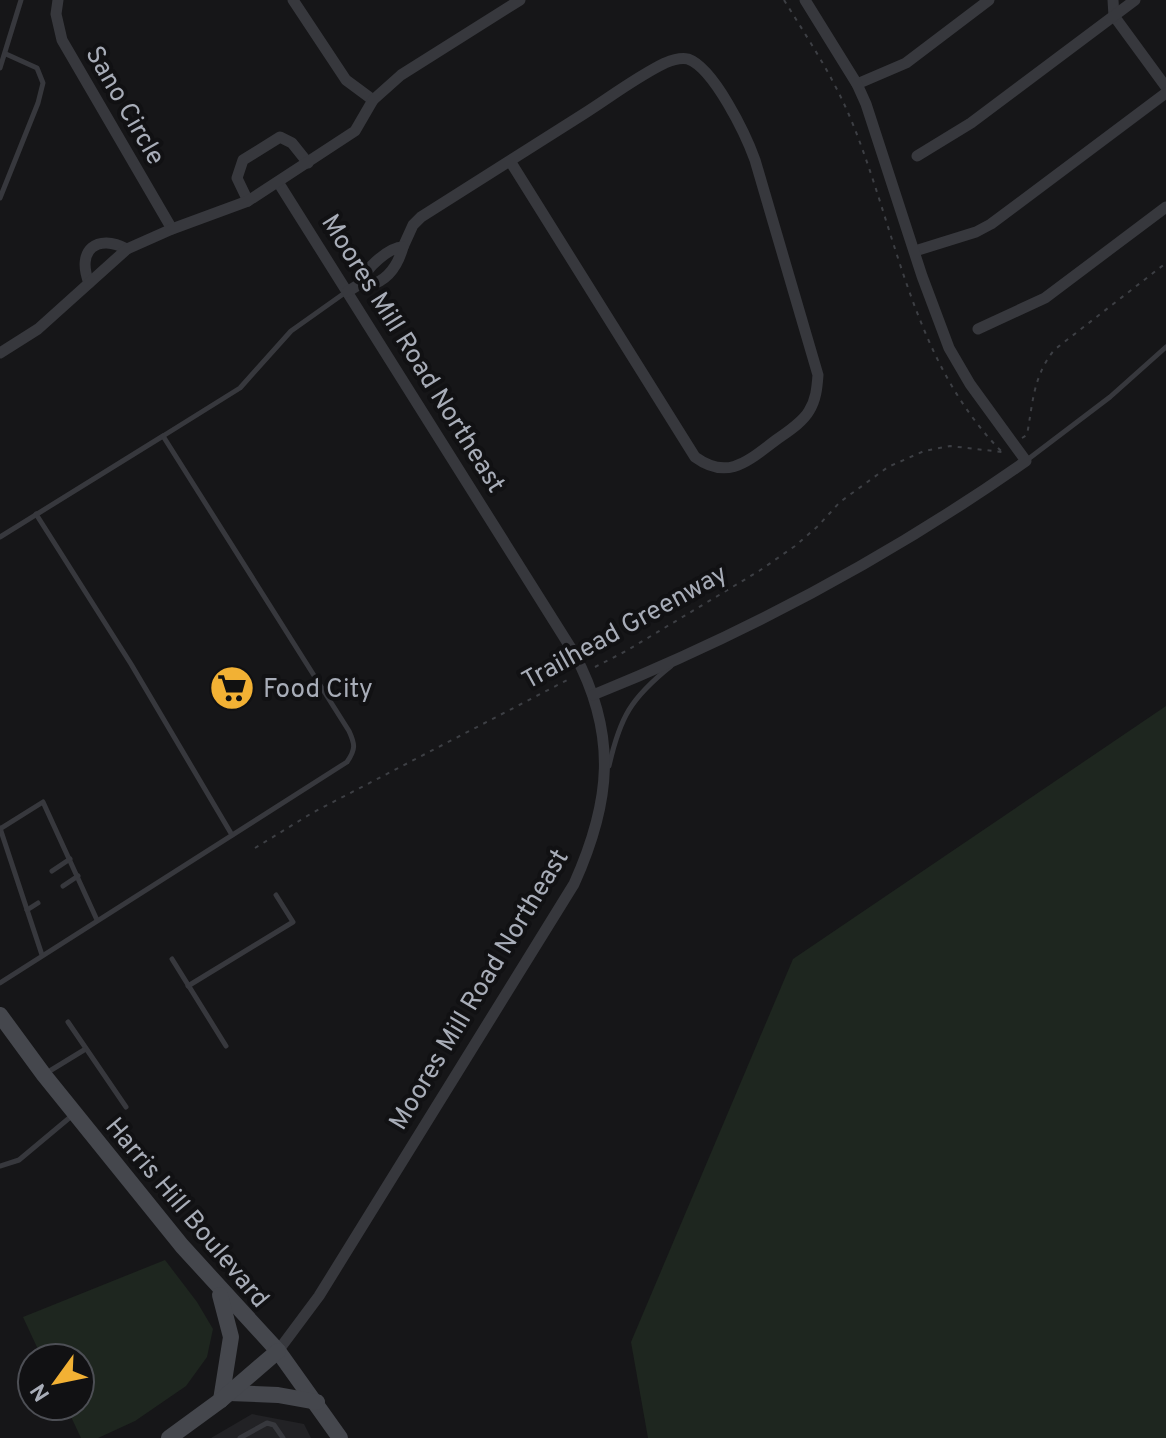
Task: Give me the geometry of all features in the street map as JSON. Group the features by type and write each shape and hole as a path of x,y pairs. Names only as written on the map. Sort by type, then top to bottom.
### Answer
{"street":[{"name":"Sano Circle","path":"58,0 56,14 62,40 172,229"},
{"path":"293,0 346,80 373,100"},
{"path":"0,353 38,329 127,249 248,201 308,163 355,131 373,100 401,75 520,0"},
{"path":"593,695 678,661 847,575 909,539 1026,461 970,384 949,348 866,104 805,0"},
{"path":"857,84 906,63 989,0"},
{"path":"1113,0 1114,16 1166,87"},
{"path":"917,156 971,123 1135,0"},
{"path":"347,292 363,282 370,285 378,283 389,275 399,263 413,225 421,217 510,161 665,64 680,58 690,60 700,66 745,134 755,160 818,375 816,396 809,413 744,464 727,468 709,467 695,457 510,161"},
{"path":"915,251 976,232 991,224 1166,93"},
{"path":"248,201 237,178 243,160 280,137 292,143 308,163"},
{"name":"Moores Mill Road Northeast","path":"169,1438 225,1397 278,1351 319,1296 574,884 598,823 606,779 601,727 593,695 574,653 278,182"},
{"path":"978,329 1045,298 1166,207"},
{"path":"89,283 82,266 85,257 99,243 114,241 127,249"},
{"name":"Harris Hill Boulevard","path":"0,1015 44,1075 217,1285 278,1351 340,1438"},
{"path":"217,1285 231,1337 225,1397 278,1395 317,1402"}],"lane":[{"path":"0,68 21,0"},
{"path":"0,198 43,83 37,68 6,54"},
{"path":"0,537 240,388 291,331 347,292"},
{"path":"1026,461 1110,397 1166,347"},
{"path":"0,983 347,762 354,753 355,744 163,436"},
{"path":"36,514 131,664 232,835"},
{"path":"606,779 616,733 627,710 646,686 678,661"},
{"path":"42,955 0,828 43,802 97,920"},
{"path":"52,871 70,859"},
{"path":"63,886 78,876"},
{"path":"21,891 27,887"},
{"path":"188,986 293,922 276,895"},
{"path":"27,910 38,903"},
{"path":"172,959 226,1046"},
{"path":"68,1022 84,1050 126,1107"},
{"path":"44,1075 84,1050"},
{"path":"0,1166 19,1160 75,1113"},
{"path":"240,1438 267,1423 274,1425 283,1438"}],"path":[{"name":"Trailhead Greenway","path":"255,848 312,813 626,651 759,571 795,546 840,502 888,467 924,451 950,446 1002,452 981,430 938,365 913,304 856,130 839,90 784,0"},
{"path":"1014,444 1027,435 1036,381 1042,365 1054,350 1166,263"}],"shaded area":[{"path":"1166,706 1166,1438 648,1438 631,1342 793,959"},
{"path":"165,1260 213,1329 207,1357 186,1386 135,1421 98,1438 81,1438 74,1422 96,1422 96,1342 35,1342 23,1317"},
{"path":"252,1414 304,1424 311,1438 211,1438"}],"place":[{"name":"Food City","path":"232,688"}]}
